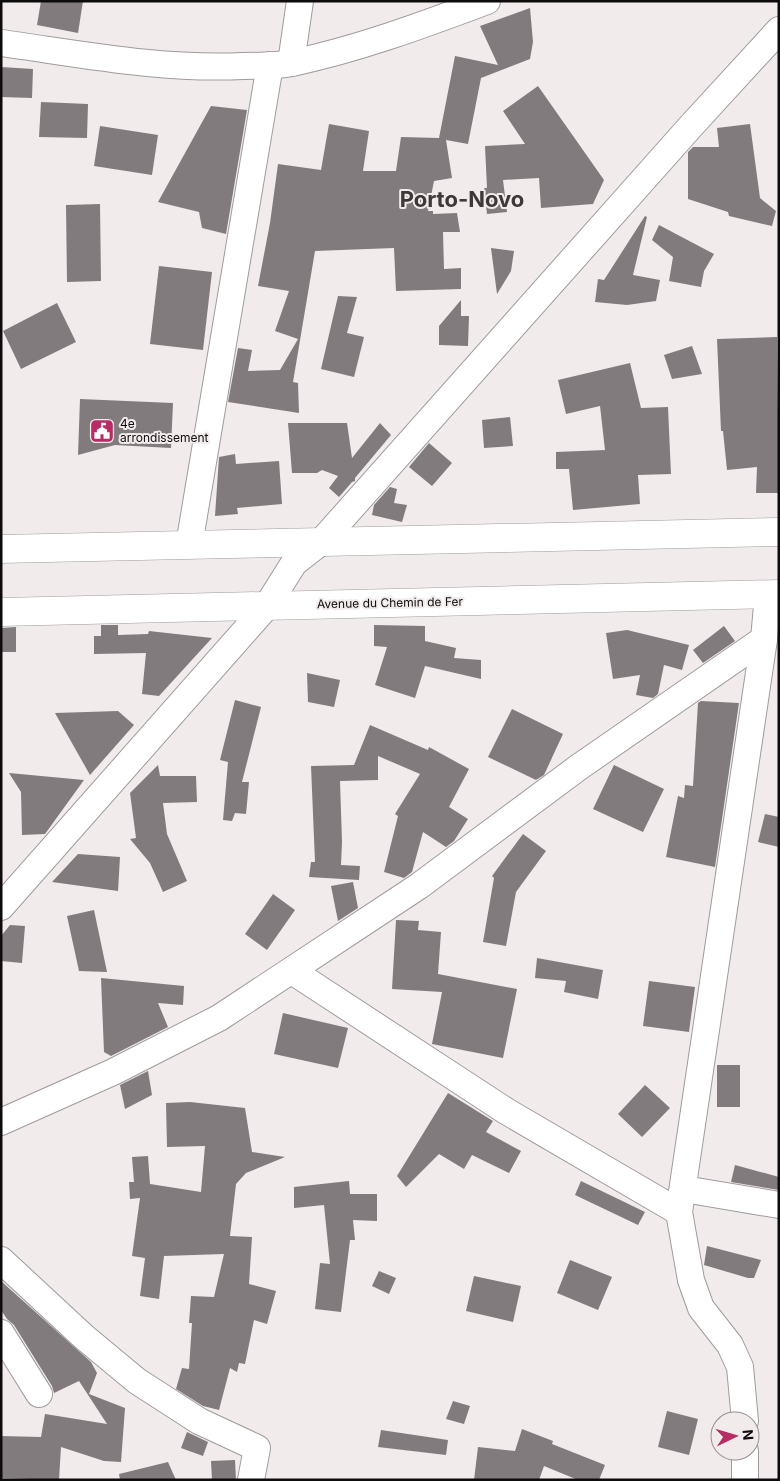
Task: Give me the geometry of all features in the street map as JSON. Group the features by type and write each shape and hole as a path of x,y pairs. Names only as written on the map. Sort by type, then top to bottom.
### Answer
{"main road":[{"path":"1,549 779,532"},
{"name":"Avenue du Chemin de Fer","path":"1,612 773,594"}],"street":[{"path":"189,545 280,64 300,1"},
{"path":"1,43 132,61 207,68 280,64 365,44 487,1"},
{"path":"1,907 267,606 294,562 321,542 684,133 779,30"},
{"path":"745,1411 740,1367 730,1345 701,1308 691,1280 681,1201 764,638 773,594"},
{"path":"1,1122 114,1072 218,1018 419,886 579,766 764,638"},
{"path":"292,971 506,1111 681,1201 779,1205"},
{"path":"1,1260 84,1337 137,1381 199,1421 257,1448 251,1480"},
{"path":"1,1333 39,1394"},
{"path":"745,1480 746,1461"}],"building":[{"path":"41,1 83,1 78,33 37,25"},
{"path":"530,8 533,42 530,59 481,78 468,144 446,140 452,178 434,181 428,211 433,211 433,214 457,213 460,232 443,232 444,269 461,268 461,289 396,291 394,248 315,251 293,382 298,383 299,413 228,402 238,348 252,350 248,371 280,370 298,339 275,331 289,291 258,286 270,223 278,164 321,170 329,124 369,131 363,171 396,171 401,137 439,138 455,56 498,65 480,26"},
{"path":"1,67 33,69 32,98 1,97"},
{"path":"538,86 604,180 593,204 541,208 539,178 503,180 507,212 487,214 484,188 487,188 485,146 525,144 503,111"},
{"path":"41,102 88,104 87,138 39,137"},
{"path":"211,106 247,110 226,234 202,228 199,212 158,202"},
{"path":"750,124 760,198 776,211 772,226 729,216 728,212 688,199 688,152 693,147 719,147 717,128"},
{"path":"100,126 158,135 152,175 94,166"},
{"path":"100,204 101,281 67,282 66,205"},
{"path":"645,216 647,217 633,275 660,280 656,301 627,305 595,302 598,279 604,280"},
{"path":"659,225 714,254 704,271 701,287 669,281 673,257 652,240"},
{"path":"491,248 514,251 511,271 497,294"},
{"path":"159,266 212,272 203,350 150,344"},
{"path":"338,296 357,297 347,333 364,337 354,377 321,369"},
{"path":"461,300 461,316 469,316 468,346 439,345 439,326"},
{"path":"57,303 76,342 21,369 3,331"},
{"path":"777,337 779,493 756,493 757,467 727,470 723,431 721,431 717,339"},
{"path":"692,346 702,374 672,379 664,355"},
{"path":"630,363 641,408 668,407 671,474 638,475 640,504 573,510 569,469 556,469 556,452 605,450 600,406 566,414 558,380"},
{"path":"80,399 173,403 171,448 115,445 78,455"},
{"path":"510,417 513,446 484,448 482,420"},
{"path":"288,423 347,423 352,458 380,423 391,435 355,478 355,481 339,497 329,488 338,476 322,470 317,473 292,473"},
{"path":"429,443 452,463 432,486 409,467"},
{"path":"235,454 236,464 279,461 282,504 237,508 238,514 215,516 219,457"},
{"path":"390,487 397,489 394,503 407,505 402,522 372,515 374,505"},
{"path":"101,625 118,625 118,635 148,634 149,631 212,638 159,696 142,694 146,653 94,654 94,636 101,636"},
{"path":"374,625 425,626 425,641 456,648 454,658 481,660 481,679 425,666 415,698 375,685 387,647 374,646"},
{"path":"724,626 735,641 703,663 693,650"},
{"path":"16,627 16,652 1,652 1,628"},
{"path":"627,630 689,645 682,670 664,665 658,694 653,698 636,695 640,675 613,679 606,633"},
{"path":"307,673 340,680 334,707 308,702"},
{"path":"235,700 261,707 242,782 249,782 246,814 235,813 232,821 223,820 228,762 220,760"},
{"path":"701,701 739,703 715,867 666,857 678,796 684,798 685,785 693,786 698,703"},
{"path":"512,709 563,734 544,775 536,780 488,757"},
{"path":"118,711 134,725 90,775 55,713"},
{"path":"370,725 428,750 429,747 469,769 449,807 468,819 454,841 446,847 423,832 412,872 404,878 384,872 398,816 395,814 420,774 378,756 378,780 340,781 341,865 360,866 359,880 309,877 311,862 315,862 311,766 354,765"},
{"path":"158,765 160,776 196,776 197,802 163,803 167,834 187,881 163,892 150,863 130,839 136,838 130,793"},
{"path":"614,765 664,789 643,832 593,809"},
{"path":"9,773 84,780 45,834 22,835 21,792"},
{"path":"765,814 779,817 779,847 758,842"},
{"path":"523,834 546,851 516,892 506,946 483,942 494,878 492,876"},
{"path":"78,854 120,857 118,891 52,882"},
{"path":"353,882 358,908 338,921 331,886"},
{"path":"273,894 295,910 267,950 245,934"},
{"path":"94,910 107,972 79,971 67,916"},
{"path":"396,920 419,921 418,930 441,932 438,974 517,989 503,1058 432,1044 442,992 392,989"},
{"path":"10,925 25,926 22,963 1,961 1,936"},
{"path":"537,958 603,970 598,999 564,992 566,981 535,978"},
{"path":"101,978 184,986 183,1005 158,1003 168,1027 111,1056 104,1052"},
{"path":"649,981 695,987 689,1032 643,1026"},
{"path":"283,1013 348,1028 338,1068 274,1054"},
{"path":"717,1065 740,1065 740,1107 717,1107"},
{"path":"148,1071 152,1095 125,1109 120,1085"},
{"path":"645,1085 670,1108 642,1137 618,1114"},
{"path":"448,1093 493,1121 486,1132 521,1151 509,1173 472,1155 464,1169 439,1154 406,1187 397,1176"},
{"path":"190,1102 245,1108 252,1152 285,1157 246,1173 236,1184 230,1236 252,1237 249,1284 276,1291 267,1324 254,1320 245,1364 239,1363 237,1372 230,1368 219,1410 203,1406 176,1389 182,1368 189,1369 192,1323 189,1323 191,1296 214,1297 224,1254 164,1256 159,1299 140,1296 145,1258 132,1256 140,1198 130,1199 129,1182 134,1182 132,1157 148,1156 150,1184 201,1192 205,1146 167,1147 166,1103"},
{"path":"735,1165 779,1177 779,1190 731,1182"},
{"path":"349,1181 350,1194 377,1194 377,1221 353,1220 355,1240 350,1240 341,1312 315,1309 320,1263 330,1264 324,1205 294,1208 294,1187"},
{"path":"581,1181 645,1212 638,1225 575,1195"},
{"path":"707,1246 761,1260 754,1278 748,1278 704,1265"},
{"path":"570,1260 612,1277 598,1310 557,1293"},
{"path":"379,1271 396,1278 389,1294 372,1286"},
{"path":"474,1276 521,1286 513,1322 466,1311"},
{"path":"1,1281 91,1362 97,1373 89,1394 125,1408 121,1462 104,1461 61,1447 59,1480 1,1478 1,1436 41,1437 45,1414 107,1424 79,1381 54,1393 52,1386 14,1325 1,1310"},
{"path":"453,1401 470,1406 464,1424 446,1419"},
{"path":"667,1411 698,1419 689,1455 658,1447"},
{"path":"522,1429 553,1441 552,1444 605,1465 599,1480 578,1480 544,1466 539,1480 474,1480 478,1447 515,1451"},
{"path":"381,1430 448,1440 446,1455 378,1447"},
{"path":"187,1432 208,1442 203,1456 181,1448"},
{"path":"235,1460 236,1480 212,1480 211,1461"},
{"path":"168,1462 176,1480 120,1480 119,1474"}],"place":[{"name":"4e arrondissement","path":"102,431"}],"district":[{"name":"Porto-Novo","path":"462,199"}]}
